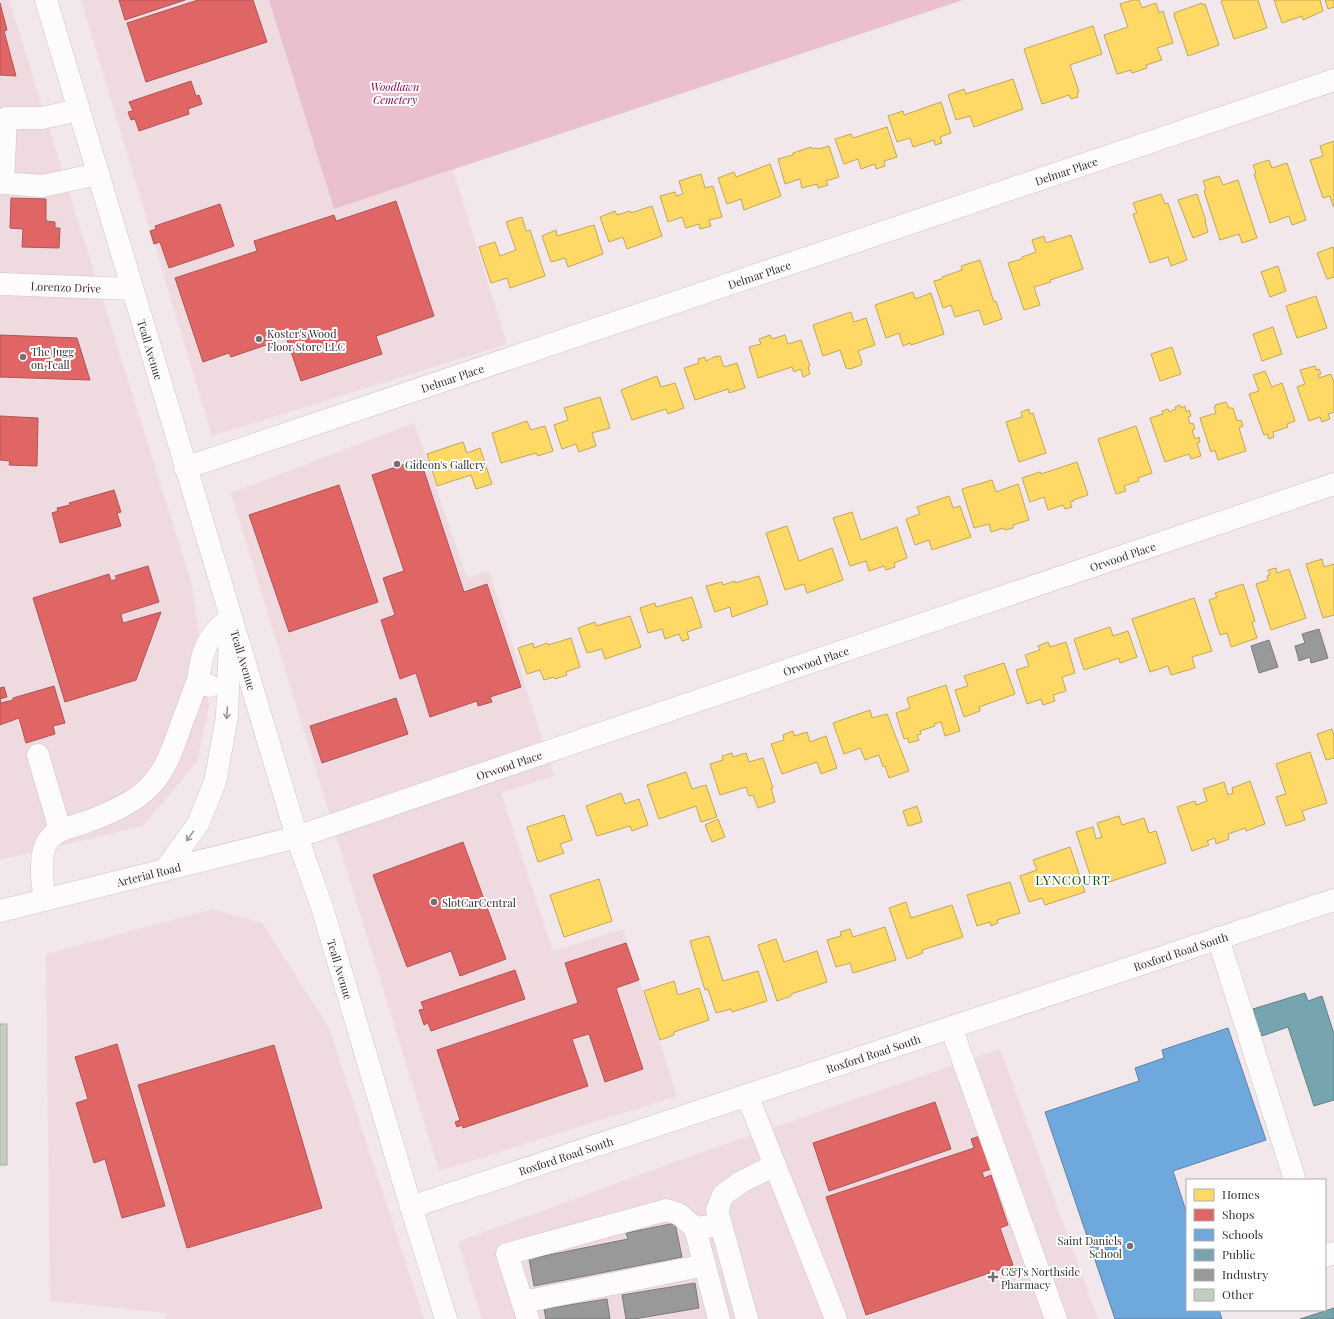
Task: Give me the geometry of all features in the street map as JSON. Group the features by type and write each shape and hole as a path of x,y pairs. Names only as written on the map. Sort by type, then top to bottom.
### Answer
{"street":[{"name":"Teall Avenue","path":"46,0 185,468 297,837 322,907 446,1319"},
{"name":"Delmar Place","path":"185,468 1334,80"},
{"path":"78,110 42,118 6,118 1,184 42,186 98,174"},
{"name":"Lorenzo Drive","path":"0,284 132,289"},
{"name":"Orwood Place","path":"297,837 1334,484"},
{"path":"45,900 42,886 44,847 50,838 60,830 86,822 110,812 142,794 152,784 160,774 171,754 198,680 200,664 210,638 220,626 231,618"},
{"path":"165,870 198,824 216,782 227,717 231,618"},
{"path":"198,680 203,684 228,686"},
{"path":"38,755 60,830"},
{"name":"Arterial Road","path":"0,911 297,837"},
{"name":"Roxford Road South","path":"411,1206 1334,900"},
{"path":"1218,938 1295,1179"},
{"path":"952,1027 1056,1319"},
{"path":"747,1095 836,1319"},
{"path":"747,1319 717,1210 723,1195 741,1182 775,1165"},
{"path":"705,1265 525,1311 507,1254 666,1210 679,1214 695,1228 705,1265 719,1319"},
{"path":"695,1228 721,1225"}],"shaded area":[{"path":"0,0 9,0 192,585 209,706 197,762 143,826 0,860"},
{"path":"81,0 269,0 334,209 453,170 507,344 212,436"},
{"path":"414,423 467,578 489,571 554,776 501,793 553,951 623,929 677,1096 439,1171 231,493"},
{"path":"213,909 262,923 329,1028 424,1319 166,1319 167,1313 50,1301 46,954"},
{"path":"1000,1049 1098,1319 482,1319 458,1242 694,1155"}],"green space":[{"name":"Woodlawn Cemetery","path":"269,0 963,0 334,209"}],"building: Homes":[{"path":"1133,0 1139,0 1142,8 1156,3 1159,13 1163,11 1173,43 1157,48 1162,60 1146,65 1147,68 1132,73 1131,70 1117,74 1104,35 1128,27 1120,4"},
{"path":"1258,0 1267,28 1234,39 1221,1"},
{"path":"1274,0 1320,0 1323,11 1303,20 1302,16 1282,23"},
{"path":"1325,0 1334,0 1334,7 1328,9"},
{"path":"1202,3 1203,5 1205,4 1219,45 1188,56 1174,13"},
{"path":"1093,26 1102,54 1070,65 1079,92 1077,93 1078,97 1071,99 1069,95 1042,104 1024,49"},
{"path":"1013,79 1023,109 974,127 970,116 956,120 948,95 964,89 966,94"},
{"path":"941,102 951,133 940,137 942,143 935,145 934,140 913,147 910,138 897,142 888,116 903,111 904,115"},
{"path":"887,127 897,157 884,161 885,166 876,169 875,164 861,169 858,159 844,164 835,139 851,134 853,138"},
{"path":"1334,141 1333,206 1330,196 1323,198 1310,160 1323,156 1320,146"},
{"path":"829,146 839,177 826,181 828,185 818,188 817,184 802,188 800,179 785,184 778,159 793,155 793,153 811,147 812,149 818,149"},
{"path":"1269,160 1272,168 1287,163 1306,220 1292,225 1289,216 1270,223 1254,174 1256,173 1253,165"},
{"path":"770,164 781,196 744,210 741,199 727,204 718,178 734,172 736,177"},
{"path":"701,174 705,188 713,186 722,217 709,220 711,226 700,229 699,224 686,228 682,217 668,222 660,196 675,192 676,196 683,194 679,181"},
{"path":"1219,176 1223,185 1238,180 1257,238 1242,243 1239,234 1220,240 1204,191 1206,190 1203,181"},
{"path":"1161,194 1165,204 1168,203 1187,260 1171,266 1168,257 1150,263 1133,214 1137,213 1133,203"},
{"path":"1197,194 1208,232 1193,238 1178,200"},
{"path":"652,206 662,236 627,249 623,237 609,242 600,217 615,211 617,215 630,211 631,213"},
{"path":"522,217 526,231 530,230 545,276 510,288 507,278 491,283 479,247 495,242 500,256 516,250 506,222"},
{"path":"594,225 603,254 568,267 565,258 551,262 542,236 556,230 557,236"},
{"path":"1071,235 1083,269 1034,287 1040,305 1024,310 1008,263 1022,259 1022,257 1036,252 1032,240 1044,236 1046,243"},
{"path":"1333,247 1334,277 1327,279 1317,253"},
{"path":"980,260 994,302 996,301 1002,319 984,325 979,310 955,317 951,305 943,308 934,281 962,270 961,266"},
{"path":"1278,266 1286,291 1270,297 1261,272"},
{"path":"913,292 915,299 931,293 944,334 911,345 910,343 903,346 899,333 886,338 875,305"},
{"path":"1316,296 1327,328 1297,338 1286,306"},
{"path":"851,312 854,322 866,318 875,345 858,351 862,362 861,365 850,369 846,368 840,350 823,356 813,325"},
{"path":"1273,327 1282,354 1262,361 1253,334"},
{"path":"770,335 772,339 785,335 788,344 801,340 810,366 808,367 810,374 803,377 801,369 794,372 792,367 758,378 749,347 761,344 759,339"},
{"path":"1172,347 1181,374 1160,381 1151,354"},
{"path":"716,356 720,356 724,367 737,363 745,388 729,393 728,389 695,400 684,368 699,363 698,359 705,357 706,361"},
{"path":"1315,366 1316,370 1319,369 1321,374 1318,375 1319,378 1331,374 1334,383 1334,412 1328,414 1330,419 1322,422 1320,417 1309,421 1297,387 1305,384 1300,370"},
{"path":"1265,371 1272,387 1282,383 1295,421 1287,424 1288,427 1273,432 1274,437 1269,439 1267,434 1264,435 1249,394 1259,391 1253,375"},
{"path":"657,376 661,387 675,383 684,408 668,414 666,409 632,420 621,390"},
{"path":"600,397 610,428 592,433 596,446 579,452 576,444 562,449 554,425 568,420 564,408"},
{"path":"1226,402 1229,408 1233,408 1237,421 1241,420 1243,426 1239,428 1246,451 1218,460 1215,450 1211,452 1200,418 1216,413 1214,407 1216,406 1215,405"},
{"path":"1180,405 1181,408 1185,406 1186,412 1189,410 1191,416 1188,417 1190,424 1193,423 1195,429 1192,430 1195,439 1199,437 1200,442 1197,443 1201,456 1191,459 1189,454 1165,462 1150,418 1163,414 1162,411 1168,409 1169,412 1176,409 1175,407"},
{"path":"1029,409 1030,414 1033,413 1046,453 1019,462 1006,422 1022,417 1021,412"},
{"path":"527,421 531,430 545,426 553,451 538,456 536,453 501,463 492,433"},
{"path":"1136,426 1152,473 1138,478 1139,481 1124,486 1126,491 1116,494 1098,439"},
{"path":"463,442 467,453 480,448 492,484 476,489 471,475 437,486 427,454"},
{"path":"1077,462 1088,495 1073,500 1074,501 1070,502 1072,507 1065,509 1063,505 1048,510 1044,497 1030,502 1022,478 1040,472 1041,474"},
{"path":"992,480 996,492 1018,484 1029,520 1013,525 1013,528 1005,530 1004,528 991,532 989,524 974,528 962,489"},
{"path":"949,496 953,508 960,506 971,537 932,550 929,540 915,545 906,519 920,514 917,507"},
{"path":"852,512 861,540 897,527 907,558 894,563 895,567 886,570 884,566 869,571 866,561 850,566 833,518"},
{"path":"787,526 799,561 832,548 843,580 807,593 804,584 785,590 766,533"},
{"path":"1322,559 1324,567 1334,564 1334,615 1323,618 1306,564"},
{"path":"1276,568 1277,573 1289,569 1306,618 1271,630 1256,584 1268,580 1267,576 1270,575 1268,570"},
{"path":"759,576 768,604 732,617 730,607 715,612 706,586 722,582 723,585 735,581 735,583"},
{"path":"1243,584 1255,621 1252,622 1257,638 1231,647 1227,633 1220,635 1209,600 1217,597 1215,593"},
{"path":"692,597 702,627 687,632 689,639 682,641 679,634 665,639 662,629 648,633 640,608 655,603 656,607"},
{"path":"1194,598 1212,651 1192,657 1195,668 1171,675 1168,666 1150,672 1132,619"},
{"path":"630,616 641,647 605,659 602,649 587,653 578,628 595,622 596,626"},
{"path":"1110,627 1113,636 1128,631 1137,657 1120,663 1119,658 1084,670 1074,639"},
{"path":"571,638 580,667 566,672 567,675 555,679 554,677 544,680 540,670 527,674 518,648 533,643 534,648 547,643 548,645"},
{"path":"1048,642 1050,647 1066,642 1075,673 1062,677 1066,691 1053,695 1055,701 1043,705 1041,699 1027,704 1016,670 1029,666 1025,655 1040,650 1038,646"},
{"path":"1004,663 1015,694 979,707 980,711 964,717 955,690 968,686 964,676"},
{"path":"946,685 960,731 945,736 941,722 934,724 935,726 920,731 921,734 917,735 919,740 909,743 908,738 904,739 896,713 910,708 907,698"},
{"path":"870,710 872,718 887,714 909,771 889,778 879,755 865,760 860,748 844,754 833,723"},
{"path":"1332,729 1334,736 1334,758 1326,760 1317,734"},
{"path":"793,731 794,736 807,732 810,742 826,736 837,768 821,774 817,762 782,774 771,744 784,740 783,735"},
{"path":"1310,752 1327,803 1302,811 1305,820 1286,826 1276,797 1286,794 1276,764"},
{"path":"732,753 733,757 746,753 749,762 763,758 773,788 771,788 775,802 758,808 753,795 749,796 746,787 720,795 710,764 723,760 722,756"},
{"path":"686,772 692,789 706,785 717,817 701,822 696,806 659,819 647,785"},
{"path":"1250,781 1265,824 1246,831 1245,828 1228,834 1229,839 1216,844 1215,838 1207,841 1209,845 1192,851 1177,807 1195,801 1196,805 1207,801 1203,789 1224,782 1228,795 1233,793 1232,788"},
{"path":"621,793 625,804 639,799 648,825 632,831 630,826 597,836 586,806"},
{"path":"917,806 922,822 908,826 903,811"},
{"path":"564,815 572,840 560,844 564,853 538,862 527,827"},
{"path":"1119,816 1122,825 1144,818 1149,833 1156,831 1166,863 1094,887 1076,832 1093,827 1096,839 1102,837 1097,823"},
{"path":"718,819 725,837 712,842 705,825"},
{"path":"1070,847 1085,892 1045,905 1042,898 1029,902 1020,876 1037,870 1033,860"},
{"path":"599,879 612,921 564,937 550,895"},
{"path":"1010,882 1020,913 997,920 998,923 991,926 990,922 977,926 967,895"},
{"path":"906,902 911,918 952,905 963,937 922,950 923,953 907,959 889,908"},
{"path":"885,927 896,960 853,973 850,963 836,967 827,940 841,936 840,932 850,929 853,937"},
{"path":"709,936 723,981 758,971 767,1001 732,1012 731,1009 716,1013 708,989 705,990 690,941"},
{"path":"776,939 784,962 817,951 827,982 791,994 791,996 777,1001 758,945"},
{"path":"674,981 678,995 699,988 709,1020 674,1032 674,1035 660,1040 644,991"}],"building: Shops":[{"path":"119,0 185,0 125,20"},
{"path":"198,0 253,0 267,42 146,82 127,23"},
{"path":"0,3 7,30 4,31 16,76 0,75"},
{"path":"191,81 196,96 199,95 202,104 188,109 189,114 139,131 135,119 131,120 128,112 133,111 129,102"},
{"path":"11,198 46,199 46,221 55,222 55,228 60,228 59,248 22,247 23,229 10,228"},
{"path":"396,201 434,316 376,336 382,354 301,381 285,334 271,338 272,343 231,357 229,353 203,362 175,278 257,251 254,241 334,215 336,221"},
{"path":"220,204 234,246 169,268 160,242 154,244 150,231 156,229 155,226"},
{"path":"0,335 77,338 90,380 0,377"},
{"path":"0,416 38,418 37,466 9,465 10,461 0,460"},
{"path":"420,459 464,592 487,584 521,687 490,697 492,702 478,706 477,701 430,717 416,673 400,679 381,620 395,615 383,578 404,571 372,475"},
{"path":"339,485 378,602 289,632 249,515"},
{"path":"114,490 121,512 117,513 121,526 60,543 52,513 58,511 57,508"},
{"path":"148,566 159,602 121,614 123,623 161,612 136,680 65,702 33,598 109,574 111,581 117,579 115,576"},
{"path":"54,686 65,723 53,726 55,734 26,743 19,718 0,725 0,699 1,703"},
{"path":"4,687 7,697 0,699 0,688"},
{"path":"396,698 408,734 322,763 310,726"},
{"name":"SlotCarCentral","path":"463,842 506,959 460,976 451,951 407,967 373,875"},
{"path":"626,943 639,980 616,988 643,1069 605,1082 589,1034 572,1039 588,1086 463,1128 462,1125 457,1127 455,1122 460,1120 437,1050 578,1003 565,963"},
{"path":"515,970 525,999 431,1031 428,1023 424,1025 419,1010 424,1009 421,1002"},
{"path":"117,1044 165,1206 122,1218 105,1159 94,1163 76,1103 88,1099 75,1057"},
{"path":"274,1045 322,1208 187,1248 138,1085"},
{"path":"935,1102 951,1149 829,1191 813,1143"},
{"path":"980,1136 991,1169 982,1172 984,1178 991,1175 1008,1225 1000,1228 1013,1265 866,1315 826,1197 974,1148 971,1139"}],"building: Schools":[{"path":"1228,1028 1266,1140 1173,1171 1186,1211 1186,1311 1219,1311 1222,1319 1115,1319 1045,1112 1139,1081 1135,1068 1164,1058 1162,1050"}],"building: Public":[{"path":"1305,993 1308,1001 1322,996 1334,1034 1334,1100 1314,1106 1288,1027 1262,1036 1261,1031 1255,1033 1249,1015 1255,1013 1253,1009"},
{"path":"1334,1308 1334,1319 1300,1319 1326,1311"}],"building: Industry":[{"path":"1319,629 1328,658 1311,663 1310,657 1299,661 1295,646 1305,643 1302,634"},
{"path":"1269,640 1278,667 1259,673 1251,646"},
{"path":"675,1223 682,1257 534,1286 529,1259 628,1239 626,1233"},
{"path":"695,1283 699,1308 626,1319 622,1295"},
{"path":"607,1299 610,1319 546,1319 544,1309"}],"building: Other":[{"path":"0,1024 7,1024 7,1165 0,1165"}],"place":[{"name":"Koster's Wood Floor Store LLC","path":"259,339"},
{"name":"The Jugg on Teall","path":"23,357"},
{"name":"Gideon's Gallery","path":"397,464"},
{"name":"SlotCarCentral","path":"434,902"},
{"name":"Saint Daniels School","path":"1130,1246"},
{"name":"C&J's Northside Pharmacy","path":"993,1277"}],"district":[{"name":"LYNCOURT","path":"1073,879"}]}
